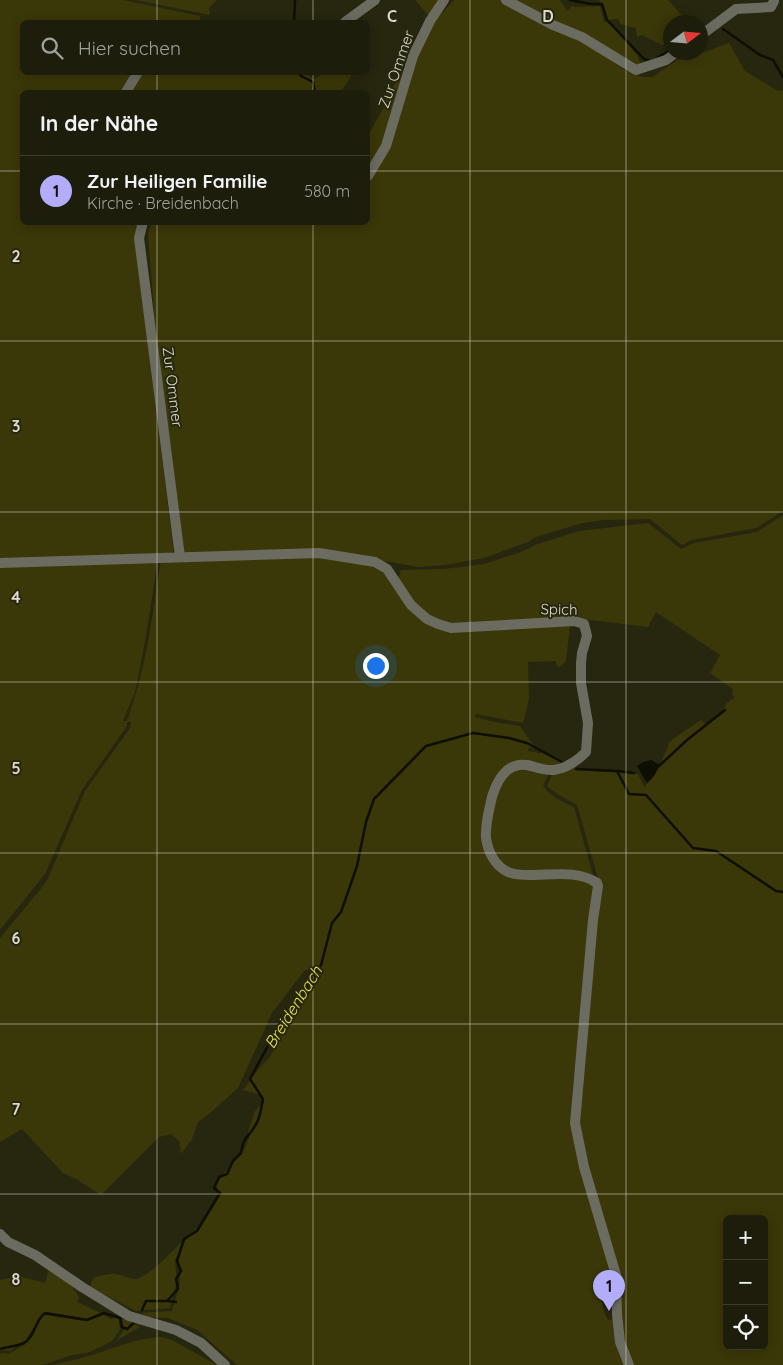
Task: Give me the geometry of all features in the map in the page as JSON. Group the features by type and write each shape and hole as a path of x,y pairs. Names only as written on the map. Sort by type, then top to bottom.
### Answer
{"street":[{"path":"348,20 375,0"},
{"name":"Zur Ommer","path":"370,173 386,146 413,56 430,20 444,0"},
{"path":"506,0 553,25 582,37 636,70 666,60"},
{"path":"708,30 736,9 771,8 774,1"},
{"path":"127,90 136,75"},
{"name":"Zur Ommer","path":"142,225 139,238 180,557"},
{"name":"Spich","path":"180,557 319,553 375,562 387,569 411,605 427,619 451,628 574,621 584,624 587,636 582,653 581,683 588,723 586,752 572,764 565,767 552,770 525,765 512,767 504,772 496,785 486,820 486,831 493,859 498,866 509,872 524,875 575,874 597,883 575,1123 584,1167 616,1274 620,1342 629,1365"},
{"path":"0,563 180,557"},
{"path":"0,1234 8,1242 35,1255 129,1316 176,1330 201,1343 225,1365"}],"shaded area":[{"path":"0,0 123,0 200,16 200,20 20,20 20,75 308,75 314,79 321,75 352,75 342,90 20,90 20,225 142,225 150,363 174,555 0,559"},
{"path":"136,0 217,0 209,8 210,15"},
{"path":"415,0 443,0 428,15"},
{"path":"454,0 503,0 599,52 623,69 642,77 653,77 677,60 708,60 708,51 729,43 745,71 778,91 783,90 783,511 756,528 692,540 682,545 650,519 604,520 582,523 536,537 528,542 484,558 445,565 418,567 359,559 180,554 158,362 148,234 150,225 370,225 370,180 380,166 396,129 417,54 434,22"},
{"path":"516,0 560,0 567,11 572,6 600,6 604,22 610,22 637,55 645,69"},
{"path":"599,0 668,0 682,15 663,15 662,45 642,35 637,37 636,28 620,24 618,19 606,20"},
{"path":"404,71 383,140 376,159 370,166 370,132 386,104 384,99"},
{"path":"783,515 783,1365 633,1365 624,1341 621,1320 620,1284 587,1168 578,1125 598,878 577,805 547,786 554,770 574,767 576,770 638,774 644,787 654,776 670,741 701,720 706,724 735,697 732,694 733,689 710,673 720,655 656,612 648,627 591,620 499,625 443,623 426,613 412,601 398,578 401,570 444,569 484,564 579,531 648,523 681,549 694,543 757,532"},
{"path":"305,556 361,562 378,568 438,628 570,626 566,661 559,668 555,661 528,662 529,699 523,723 476,714 475,717 520,726 536,749 529,747 528,751 552,756 565,765 552,767 543,785 561,801 574,807 594,879 576,876 595,887 572,1096 609,1255 615,1296 602,1299 603,1308 607,1319 615,1318 626,1365 237,1365 197,1330 168,1318 149,1317 140,1313 172,1311 180,1283 178,1259 185,1241 211,1210 220,1192 216,1186 237,1156 244,1150 249,1138 248,1131 255,1111 264,1102 262,1095 243,1090 270,1057 280,1036 314,987 317,965 304,971 272,1013 238,1088 198,1122 192,1139 181,1154 179,1141 171,1134 159,1137 101,1195 63,1173 22,1129 0,1142 0,938 48,878 85,791 130,728 131,722 127,722 127,726 82,790 45,874 0,930 0,565 158,558 135,692 123,721 127,721 144,661 161,559"},
{"path":"651,760 660,765 654,776 647,783 637,766"},
{"path":"184,1240 175,1260 177,1281 170,1308 136,1311 91,1288 93,1278 101,1276 114,1274 135,1279 147,1274"},
{"path":"50,1266 66,1278 79,1297 77,1302 101,1313 87,1319 43,1313 25,1341 10,1351 0,1351 0,1280 18,1276 45,1283"},
{"path":"43,1315 87,1321 103,1315 111,1319 118,1317 120,1330 112,1341 90,1352 69,1356 46,1364 0,1365 0,1354 9,1354 27,1343"},
{"path":"122,1319 140,1327 117,1340 124,1330"},
{"path":"162,1337 172,1340 217,1365 53,1365 136,1341"}],"waterway":[{"path":"294,20 295,0"},
{"path":"570,0 602,4 607,20 644,59 650,61"},
{"path":"723,29 760,55 773,60 783,77"},
{"path":"657,58 663,54"},
{"path":"300,75 313,82 315,90"},
{"path":"659,766 687,740 725,710"},
{"name":"Breidenbach","path":"142,1310 146,1301 167,1301 178,1289 176,1279 181,1271 177,1261 184,1239 197,1231 220,1193 214,1188 219,1177 227,1174 233,1161 241,1153 245,1140 257,1122 263,1099 250,1079 283,1018 321,965 332,923 341,912 357,866 366,822 374,799 426,746 473,733 509,738 527,743 562,762"},
{"name":"Breidenbach","path":"576,769 617,771 629,794 646,795 693,848 716,851 776,891 783,892"},
{"path":"618,771 634,773"},
{"path":"168,1301 176,1302"},
{"name":"Breidenbach","path":"0,1349 21,1344 28,1340 45,1313 87,1320 104,1313 120,1318 122,1327 127,1329 136,1321"}],"place":[{"name":"Zur Heiligen Familie","path":"609,1311"}]}
